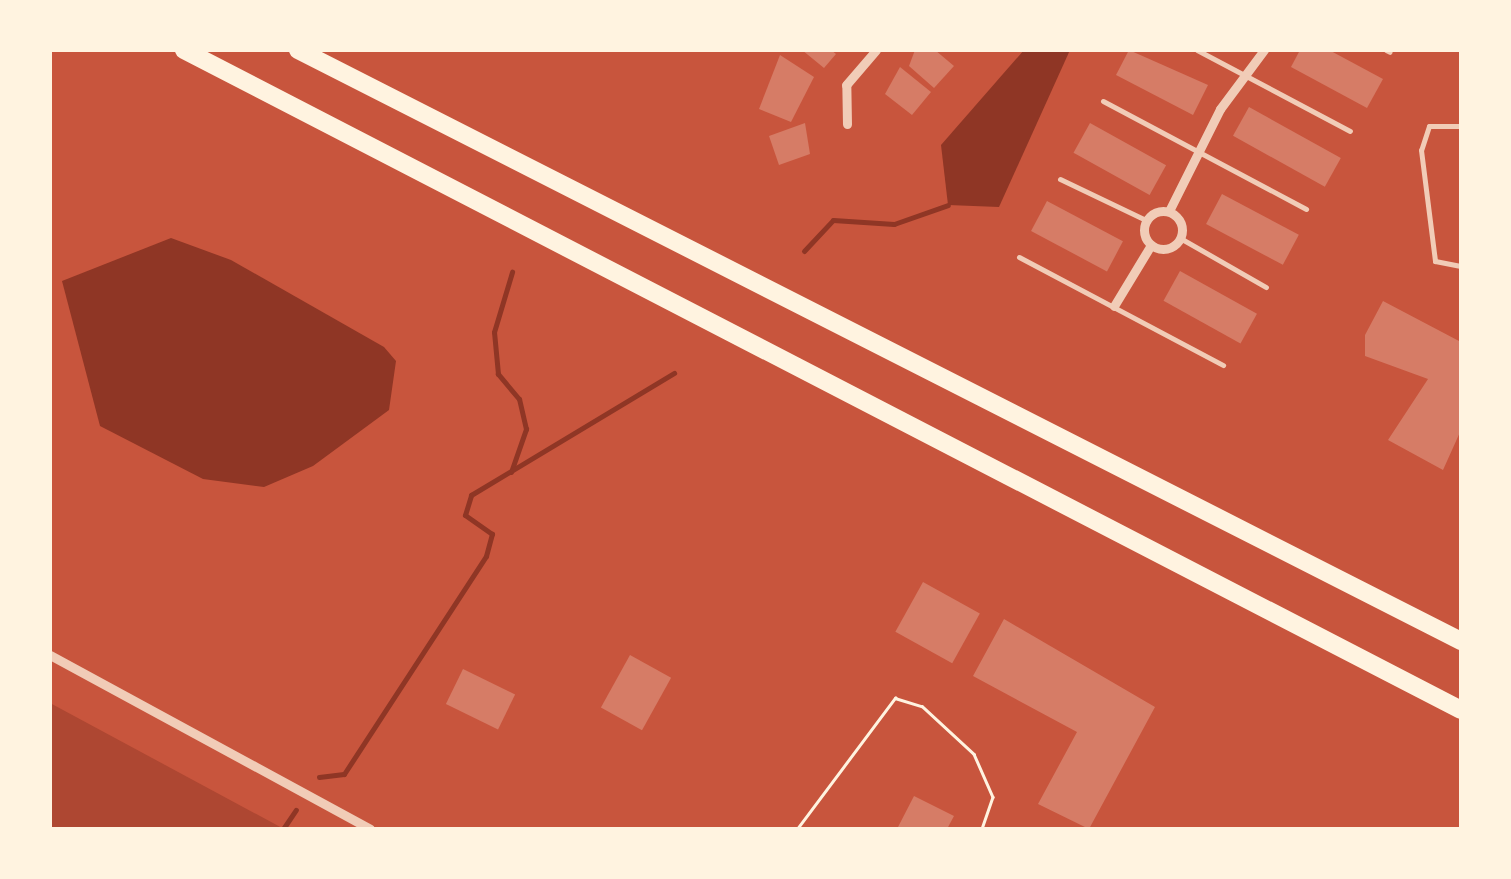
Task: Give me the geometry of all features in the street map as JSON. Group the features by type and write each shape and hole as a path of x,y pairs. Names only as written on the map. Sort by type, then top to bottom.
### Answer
{"highway":[{"path":"184,50 1461,710"},
{"path":"298,50 1461,642"}],"street":[{"path":"847,124 846,85 876,50"},
{"path":"1151,245 1180,238 1169,212 1196,150 1264,50"},
{"path":"1114,306 1151,245 1146,220 1169,212"},
{"path":"50,655 370,829"}],"lane":[{"path":"1196,50 1350,130"},
{"path":"1103,101 1306,209"},
{"path":"1461,126 1429,126 1421,150 1436,261 1461,266"},
{"path":"1060,178 1146,220"},
{"path":"1180,238 1266,288"},
{"path":"1019,257 1223,365"}],"path":[{"path":"796,829 895,698 922,706 974,754 993,797 982,829"}],"shaded area":[{"path":"1024,50 1070,50 999,207 948,205 941,145"},
{"path":"171,238 231,260 384,347 396,361 389,410 313,466 264,487 203,479 100,426 62,281"},
{"path":"50,703 284,829 50,829"}],"building":[{"path":"802,50 831,50 836,54 824,68"},
{"path":"915,50 935,50 954,66 934,88 909,66"},
{"path":"1129,50 1208,85 1193,115 1116,75"},
{"path":"1300,50 1329,50 1383,79 1367,108 1291,67"},
{"path":"780,55 814,77 791,122 759,109"},
{"path":"900,67 931,92 912,115 885,94"},
{"path":"1249,107 1341,158 1325,187 1233,136"},
{"path":"805,123 810,154 779,165 769,136"},
{"path":"1090,123 1166,165 1150,195 1074,153"},
{"path":"1222,194 1299,235 1283,265 1206,224"},
{"path":"1047,201 1123,241 1107,271 1031,231"},
{"path":"1180,271 1257,314 1240,343 1164,301"},
{"path":"1383,301 1459,341 1461,430 1443,470 1388,440 1428,379 1365,356 1365,335"},
{"path":"923,582 980,614 952,663 895,632"},
{"path":"1004,619 1155,707 1089,829 1038,804 1077,732 973,676"},
{"path":"630,655 671,678 642,730 601,707"},
{"path":"463,669 515,694 498,729 446,704"},
{"path":"914,796 954,816 947,829 897,829"}],"waterway":[{"path":"804,251 833,220 894,224 948,205"},
{"path":"511,472 526,429 519,399 498,374 494,332 512,272"},
{"path":"319,777 344,774 486,556 492,534 465,515 471,495 674,373"},
{"path":"283,829 296,810"}]}
